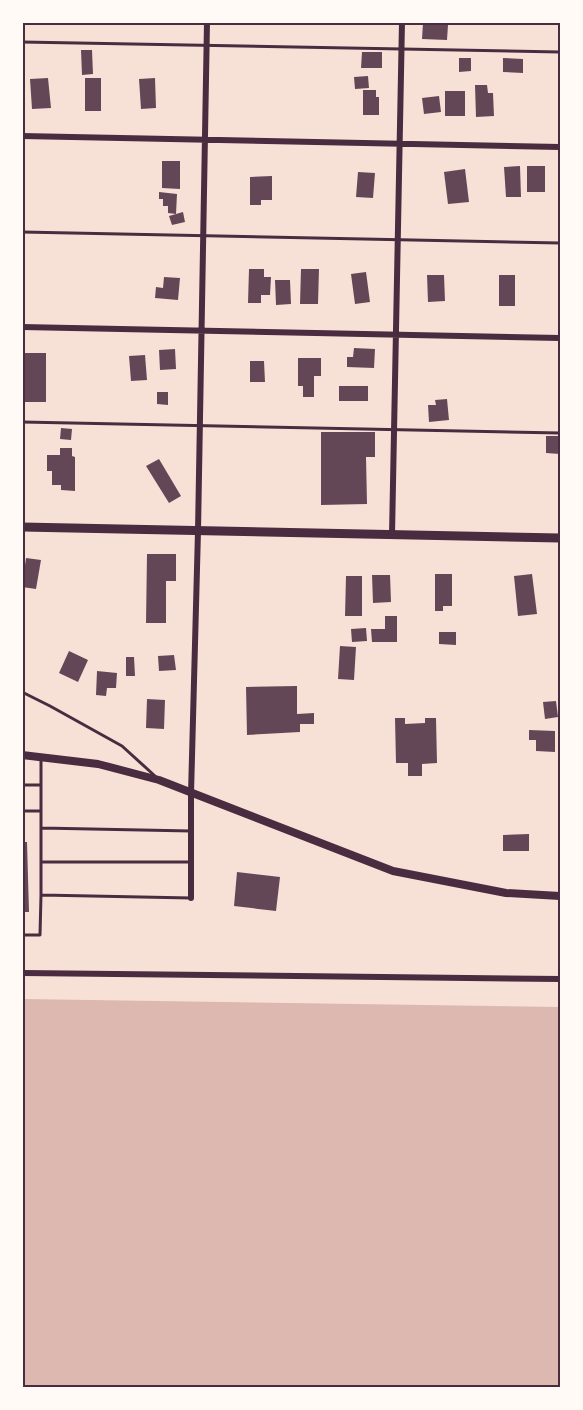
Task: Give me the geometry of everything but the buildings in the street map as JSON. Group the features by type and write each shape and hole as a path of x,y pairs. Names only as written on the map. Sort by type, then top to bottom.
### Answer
{"main road":[{"path":"22,527 561,538"}],"street":[{"path":"191,898 191,794 207,22"},
{"path":"392,535 402,22"},
{"path":"22,136 561,147"},
{"path":"22,327 561,338"},
{"path":"22,755 98,764 159,780 393,871 506,892 561,896"},
{"path":"22,973 561,979"}],"lane":[{"path":"22,42 561,52"},
{"path":"22,232 561,243"},
{"path":"22,422 561,433"},
{"path":"22,692 122,746 159,780"},
{"path":"22,935 40,935 41,756"},
{"path":"22,785 41,785"},
{"path":"22,811 41,811"},
{"path":"41,828 191,831"},
{"path":"41,862 191,862"},
{"path":"41,895 191,898"}],"shaded area":[{"path":"23,999 560,1007 560,1387 23,1387"}]}
